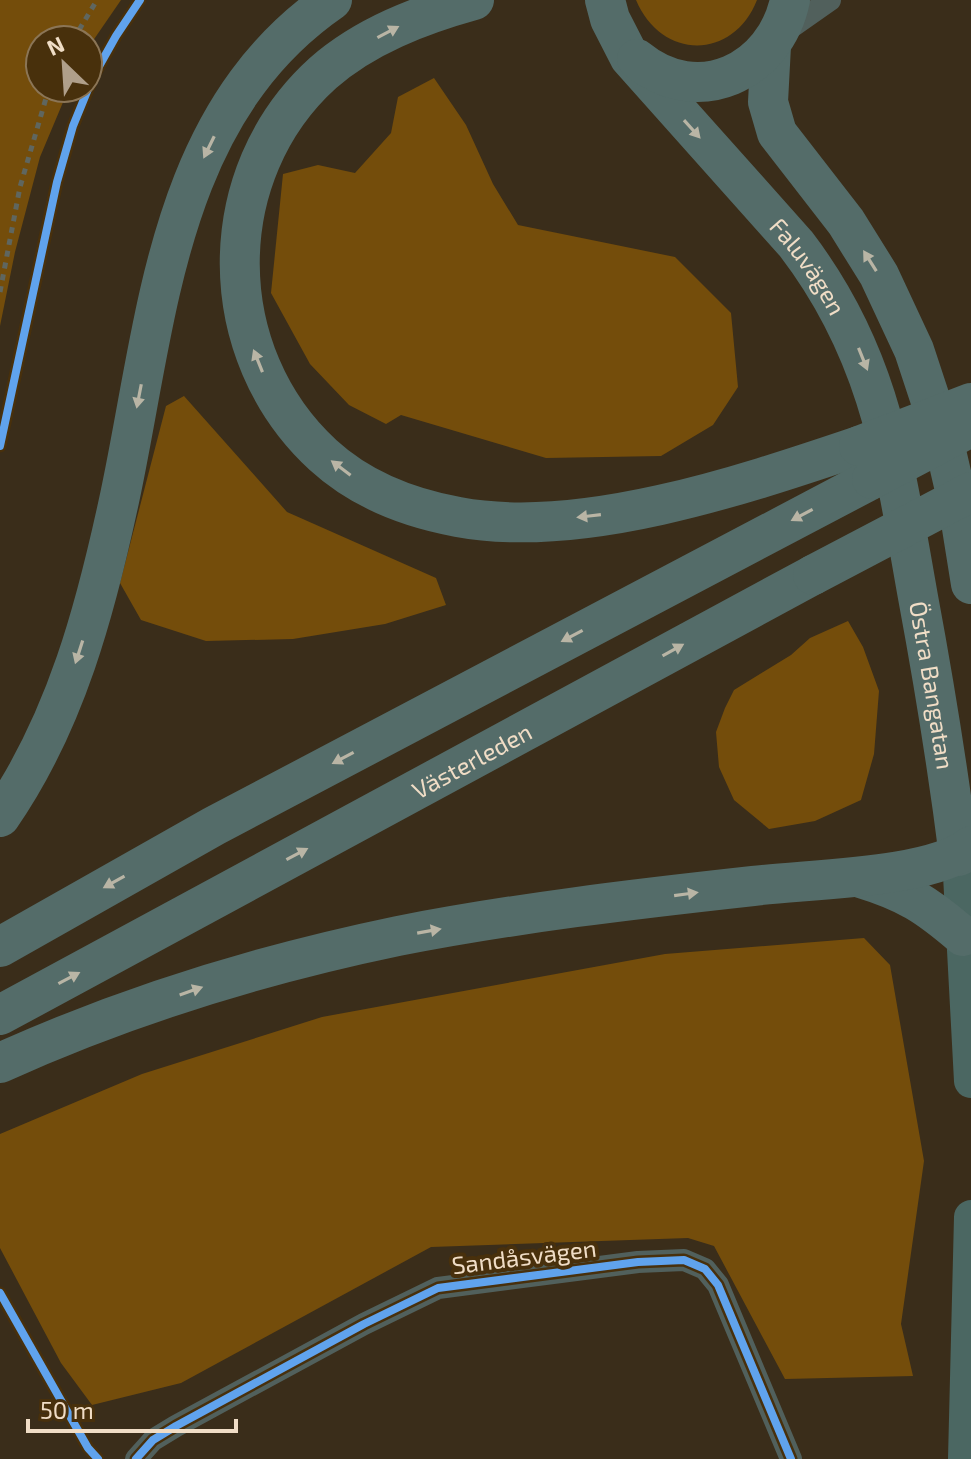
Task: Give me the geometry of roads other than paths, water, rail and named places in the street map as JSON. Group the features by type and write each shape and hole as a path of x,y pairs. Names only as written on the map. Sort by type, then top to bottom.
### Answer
{"highway":[{"path":"0,817 45,738 90,619 120,495 159,292 175,230 192,183 226,112 248,79 290,32 332,0"},
{"path":"474,0 397,27 338,61 311,85 278,129 252,185 243,219 239,255 240,291 246,328 258,363 275,396 297,428 324,456 389,497 449,515 500,521 584,517 666,503 769,476 865,463 955,436"},
{"path":"573,0 613,22 651,69 691,81 716,80 738,72 760,58 774,42 787,16 790,0"},
{"name":"Faluvägen","path":"613,22 643,74 796,244 832,294 868,370 881,411 908,530"},
{"path":"774,42 768,102 777,133 846,222 898,312 934,409 958,500 971,584"},
{"path":"0,947 971,403"},
{"name":"Västerleden","path":"0,1015 813,575 958,500"},
{"name":"Östra Bangatan","path":"908,530 957,742 965,851"},
{"path":"0,1063 66,1034 260,970 398,936 490,920 920,868 965,851"},
{"path":"853,876 896,888 924,903 963,936"}],"main road":[{"name":"Östra Bangatan","path":"965,851 963,936 971,1081"},
{"path":"965,1459 971,1217"}],"street":[{"path":"774,42 830,0"},
{"name":"Sandåsvägen","path":"136,1459 153,1440 176,1426 364,1324 438,1288 638,1262 684,1260 705,1269 718,1285 791,1459"}]}
